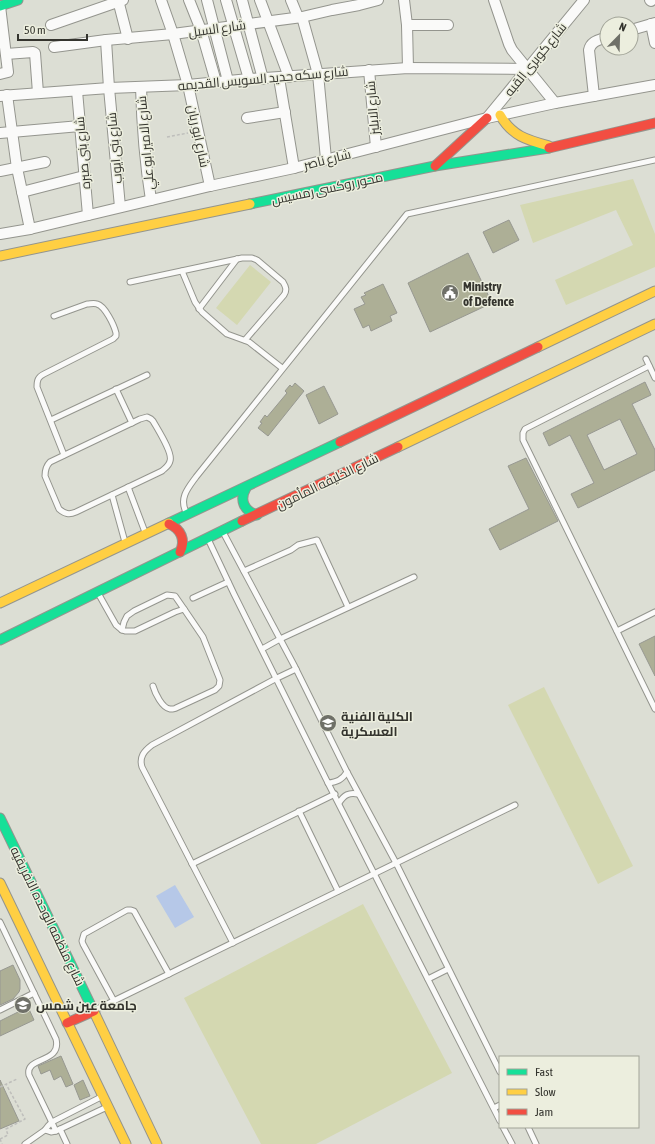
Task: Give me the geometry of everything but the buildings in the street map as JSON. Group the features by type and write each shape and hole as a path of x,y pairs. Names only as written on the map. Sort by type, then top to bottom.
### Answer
{"main road":[{"path":"0,6 18,0"},
{"path":"500,116 504,123 514,133 522,138 553,147"},
{"path":"435,166 487,118"},
{"name":"محور روكسى رمسيس","path":"0,256 435,166 553,147 655,122"},
{"path":"0,603 246,488 655,290"},
{"name":"شارع الخليفه المأمون","path":"0,640 207,538 655,324"},
{"path":"246,488 242,499 244,506 250,512 257,515"},
{"path":"169,524 176,527 181,533 183,544 180,552"},
{"name":"شارع منظمه الوحده الافريقيه","path":"0,818 157,1144"},
{"path":"0,883 126,1144"},
{"path":"67,1023 94,1011"}],"street":[{"name":"شارع ابو ريان","path":"161,0 188,85 210,186"},
{"path":"189,0 201,30 216,82"},
{"path":"207,0 228,81"},
{"path":"226,0 249,79"},
{"path":"242,0 264,78"},
{"path":"260,0 284,77 285,112 294,168"},
{"path":"291,0 300,17 318,74 326,159"},
{"name":"شارع السيل","path":"54,47 106,40 173,34 300,17 330,5 378,0"},
{"path":"404,0 407,25 408,68"},
{"path":"494,0 508,44 555,103"},
{"name":"شارع كوبرى القبه","path":"487,118 584,0"},
{"path":"51,25 120,1 128,39"},
{"path":"0,6 8,72 0,74"},
{"path":"639,27 653,23 655,44"},
{"path":"407,25 448,25"},
{"name":"شارع بنى ايوب","path":"106,40 120,207"},
{"path":"594,96 589,50 591,44 599,40"},
{"path":"6,54 35,53 38,93"},
{"name":"شارع سكه حديد السويس القديمه","path":"4,95 109,88 188,85 369,70 408,68 527,68"},
{"name":"شارع الابليز","path":"369,70 376,147"},
{"name":"شارع ناصر","path":"0,234 30,229 210,186 294,168 487,118 555,103 655,85"},
{"name":"شارع الامير ابو علي","path":"140,87 145,163 151,200"},
{"name":"شارع بنى صبره","path":"76,91 88,215"},
{"path":"4,95 30,229"},
{"path":"246,118 285,112"},
{"path":"0,133 80,126"},
{"path":"0,171 45,162"},
{"path":"22,192 84,176"}],"lane":[{"path":"187,515 183,506 186,490 282,368 407,214 655,160"},
{"path":"130,282 238,259 247,258 256,260 283,282 286,286 286,291 245,340"},
{"path":"200,309 238,259"},
{"path":"182,271 195,302 200,309 227,334 250,342 282,368"},
{"path":"54,316 87,304 97,304 104,310 116,333 116,336 113,339 40,376 38,380 37,387 64,455"},
{"path":"646,358 655,378"},
{"path":"649,366 525,429 523,433 523,440 655,709"},
{"path":"51,420 147,375"},
{"path":"116,389 132,423"},
{"path":"147,417 153,421 170,455 171,461 162,471 72,514 67,514 59,509 45,476 45,471 50,462 64,455 147,417"},
{"path":"128,487 146,534"},
{"path":"112,495 126,544"},
{"path":"223,531 296,669 358,794 396,863 499,1070"},
{"path":"207,538 328,782 499,1119"},
{"path":"244,571 291,550 298,545 317,540 348,607"},
{"path":"262,649 280,639 414,577"},
{"path":"192,598 228,582"},
{"path":"97,592 116,625 125,631 135,631 184,609"},
{"path":"122,630 127,616 167,595 175,596 203,637 220,680 219,686 215,690 171,709 167,708 162,703 155,693 153,686"},
{"path":"617,631 655,612"},
{"path":"233,943 142,768 142,755 145,750 152,745 276,678 296,669"},
{"path":"328,782 341,780 347,772"},
{"path":"192,864 335,794"},
{"path":"339,803 346,794 358,794"},
{"path":"94,1011 515,805"},
{"path":"299,811 338,891"},
{"path":"114,1001 82,941 84,934 127,910 134,911 168,974"},
{"path":"0,922 56,1039 57,1043 55,1052 31,1066 28,1072 52,1122 67,1144"},
{"path":"428,979 448,969"},
{"path":"0,1010 34,993"},
{"path":"25,1144 45,1130 52,1122 102,1097"},
{"path":"494,1108 499,1106"},
{"path":"45,1130 51,1132 58,1130 107,1107"},
{"path":"504,1128 512,1144"},
{"path":"528,1128 536,1144"}],"path":[{"path":"167,136 198,132"},
{"path":"0,1087 17,1079"},
{"path":"2,1144 0,1139 8,1134 6,1129 25,1120 6,1084"}],"green space":[{"path":"633,179 655,234 655,267 566,305 555,280 633,245 616,210 533,243 520,205"},
{"path":"250,265 271,282 237,325 216,308"},
{"path":"544,687 633,866 598,884 508,705"},
{"path":"363,904 452,1073 316,1144 261,1144 184,998"}],"water":[{"path":"175,885 194,917 175,928 156,896"}],"traffic: fast":[{"path":"0,6 18,0"},
{"path":"250,204 435,166 549,148"},
{"path":"169,523 340,442"},
{"path":"246,488 243,497 244,504 249,511 257,515"},
{"path":"0,640 242,521"},
{"path":"0,818 95,1014"}],"traffic: slow":[{"path":"500,115 510,128 521,136 534,142 549,146"},
{"path":"0,256 250,204"},
{"path":"538,347 655,291"},
{"path":"398,447 655,324"},
{"path":"0,603 169,523"},
{"path":"0,883 126,1144"},
{"path":"95,1014 157,1144"}],"traffic: jam":[{"path":"435,166 487,118"},
{"path":"549,148 655,123"},
{"path":"340,442 538,347"},
{"path":"242,521 398,447"},
{"path":"169,524 177,529 181,535 182,548 180,552"},
{"path":"67,1023 94,1011"}],"place":[{"name":"Ministry of Defence","path":"450,293"},
{"name":"الكلية الفنية العسكرية","path":"328,723"},
{"name":"جامعة عين شمس","path":"23,1005"}]}
